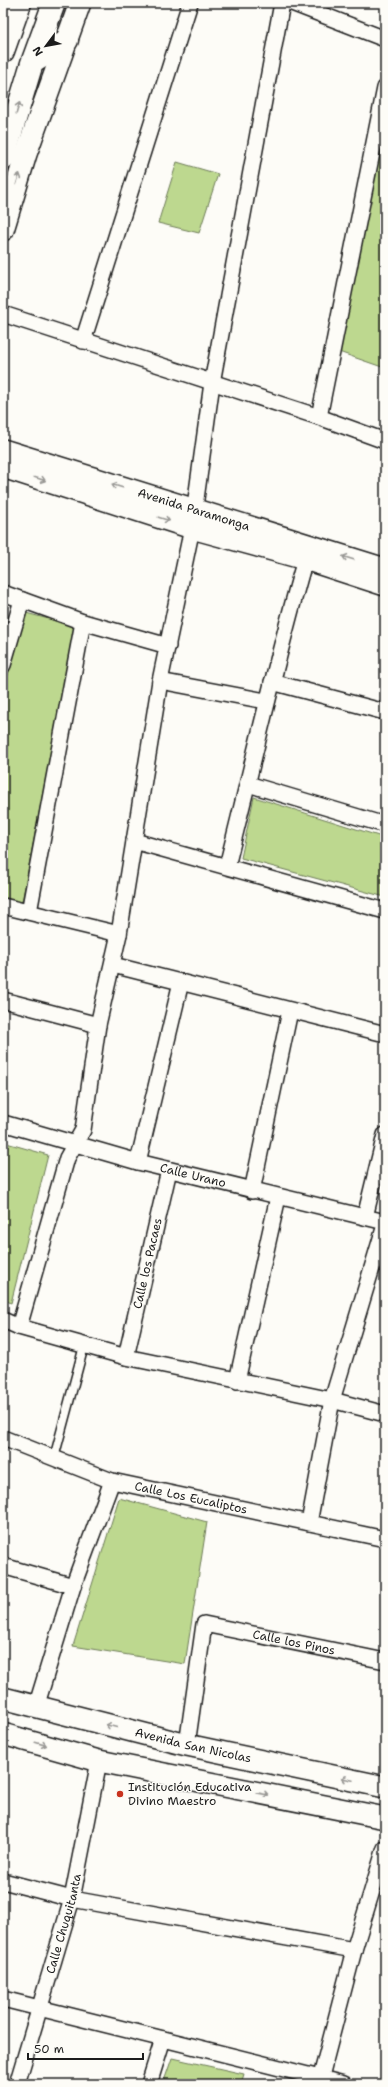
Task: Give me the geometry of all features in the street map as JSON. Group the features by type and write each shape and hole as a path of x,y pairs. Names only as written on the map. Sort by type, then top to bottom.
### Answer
{"main road":[{"path":"3,51 20,3"},
{"path":"3,159 32,63 54,3"},
{"path":"32,63 67,40"}],"street":[{"path":"3,230 26,154 80,3"},
{"path":"83,341 190,3"},
{"path":"19,1327 67,1158 83,1130 98,1025 119,934 160,681 193,519 212,383 282,3"},
{"path":"292,3 385,39"},
{"path":"319,417 385,88"},
{"path":"3,314 319,417 385,441"},
{"name":"Avenida Paramonga","path":"3,450 193,519"},
{"name":"Avenida Paramonga","path":"3,467 307,552 385,570"},
{"path":"227,866 248,784 266,701 307,552"},
{"name":"Avenida Paramonga","path":"307,552 385,585"},
{"path":"3,593 83,622 168,646"},
{"path":"3,665 22,600"},
{"path":"28,912 83,622"},
{"path":"160,681 266,701"},
{"path":"272,682 385,712"},
{"path":"248,784 385,825"},
{"path":"134,841 227,866 385,912"},
{"path":"3,906 119,934"},
{"path":"113,965 385,1034"},
{"path":"138,1162 181,982"},
{"path":"3,1000 98,1025"},
{"path":"252,1191 290,1011"},
{"name":"Calle Urano","path":"3,1123 74,1145 138,1162 385,1223"},
{"path":"365,1217 385,1135"},
{"name":"Calle los Pacaes","path":"126,1357 169,1170"},
{"path":"237,1381 278,1197"},
{"path":"308,1523 332,1400 385,1223"},
{"path":"3,1320 19,1327 126,1357 332,1400 385,1414"},
{"name":"Calle Los Eucaliptos","path":"3,1438 112,1481 385,1539"},
{"path":"36,1707 73,1586 112,1481"},
{"path":"3,1566 73,1586"},
{"name":"Calle los Pinos","path":"187,1745 204,1624 385,1661"},
{"name":"Avenida San Nicolas","path":"3,1698 187,1745 385,1787"},
{"path":"3,1734 99,1761 385,1818"},
{"name":"Calle Chuquitanta","path":"17,2084 41,2008 72,1899 99,1761"},
{"path":"320,2081 354,1950 385,1848"},
{"path":"3,1881 72,1899 354,1950"},
{"path":"3,1999 320,2081 344,2084"},
{"path":"148,2084 163,2040"}],"lane":[{"path":"54,1458 84,1346"}],"green space":[{"path":"380,140 385,141 385,368 333,350"},
{"path":"177,162 218,174 199,233 158,223"},
{"path":"26,613 75,626 22,902 3,898 3,692"},
{"path":"254,797 385,838 385,897 241,858"},
{"path":"3,1142 48,1155 11,1303 3,1299"},
{"path":"119,1498 207,1522 185,1664 73,1646"},
{"path":"172,2058 244,2074 241,2084 163,2084"}],"place":[{"name":"Institución Educativa Divino Maestro","path":"120,1794"}]}
